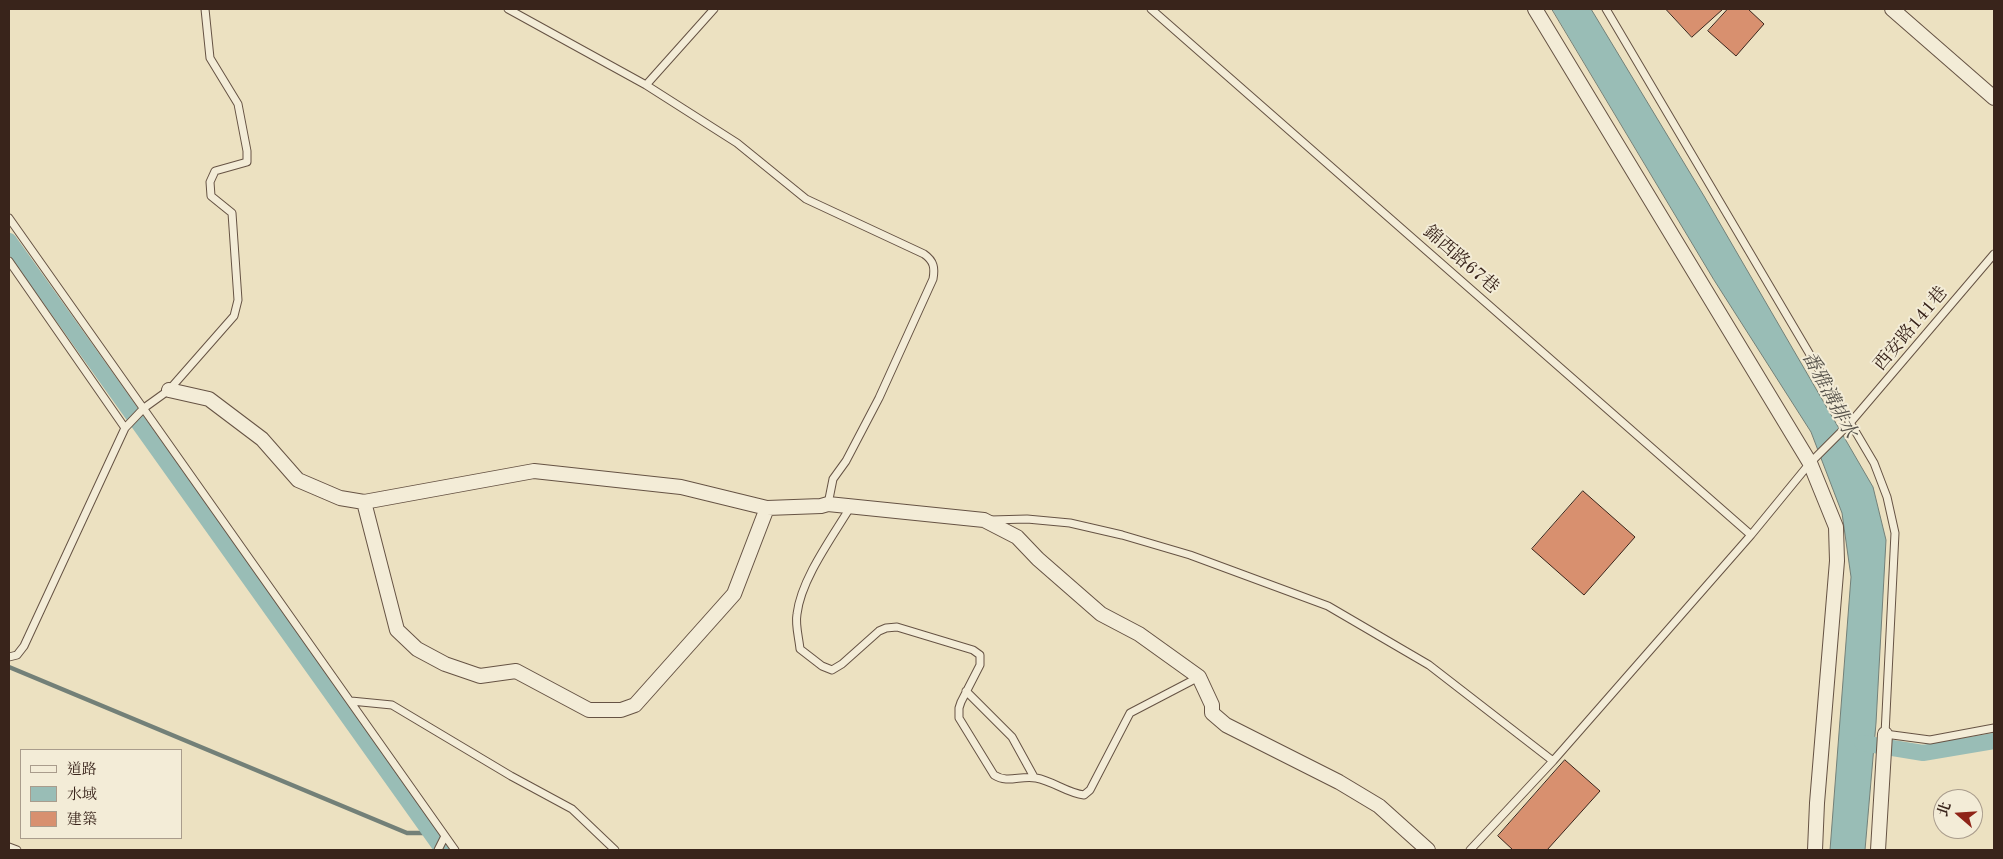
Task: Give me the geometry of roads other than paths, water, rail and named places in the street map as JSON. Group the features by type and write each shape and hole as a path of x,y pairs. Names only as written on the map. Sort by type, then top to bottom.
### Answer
{"street":[{"path":"1535,9 1810,463 1836,527 1837,561 1817,803 1815,850"},
{"path":"1892,9 1994,98"},
{"path":"169,390 209,400 262,439 298,480 340,498 364,502 534,471 681,487 767,508 821,506 828,504 984,520 1017,537 1038,559 1101,614 1139,634 1199,677 1212,705 1212,713 1226,725 1339,782 1379,806 1428,850"},
{"path":"364,502 397,630 406,639 417,649 445,664 480,676 516,671 588,710 621,710 635,705 734,594 767,508"},
{"path":"1878,850 1885,734"}],"lane":[{"path":"9,657 17,655 24,646 125,428 144,408 169,390 234,316 238,300 232,213 211,196 210,182 215,171 247,162 247,151 238,104 210,58 204,9"},
{"path":"508,9 646,85 737,143 806,199 930,258 935,268 933,279 879,398 846,461 833,480 828,504"},
{"path":"646,85 714,9"},
{"name":"錦西路67巷","path":"1151,9 1750,535"},
{"path":"1606,9 1874,463 1887,497 1895,533 1885,734 1930,740 1994,728"},
{"path":"9,218 455,850"},
{"name":"西安路141巷","path":"1470,850 1553,761 1750,535 1810,463 1850,423 1994,254"},
{"path":"9,261 125,428"},
{"path":"851,506 805,586 797,614 800,649 822,666 832,670 886,628 897,628 973,650 980,655 980,665 959,708 959,718 994,775 1003,781 1034,777 1076,794 1084,794 1090,790 1130,713 1199,677"},
{"path":"984,520 1028,519 1070,523 1122,535 1190,555 1328,606 1429,665 1553,761"},
{"path":"966,691 1012,737 1034,777"},
{"path":"351,701 392,705 572,809 615,850"},
{"path":"438,850 445,836"},
{"path":"9,847 17,850"}],"water":[{"path":"1552,9 1591,9 1704,196 1873,487 1886,540 1876,723 1865,850 1830,850 1851,577 1842,513 1811,432 1714,280"}],"waterway":[{"path":"9,241 443,850"},
{"path":"9,667 407,833 431,833"},
{"path":"1862,743 1923,753 1994,741"}],"water label":[{"name":"番雅溝排水","path":"1829,395"}]}
